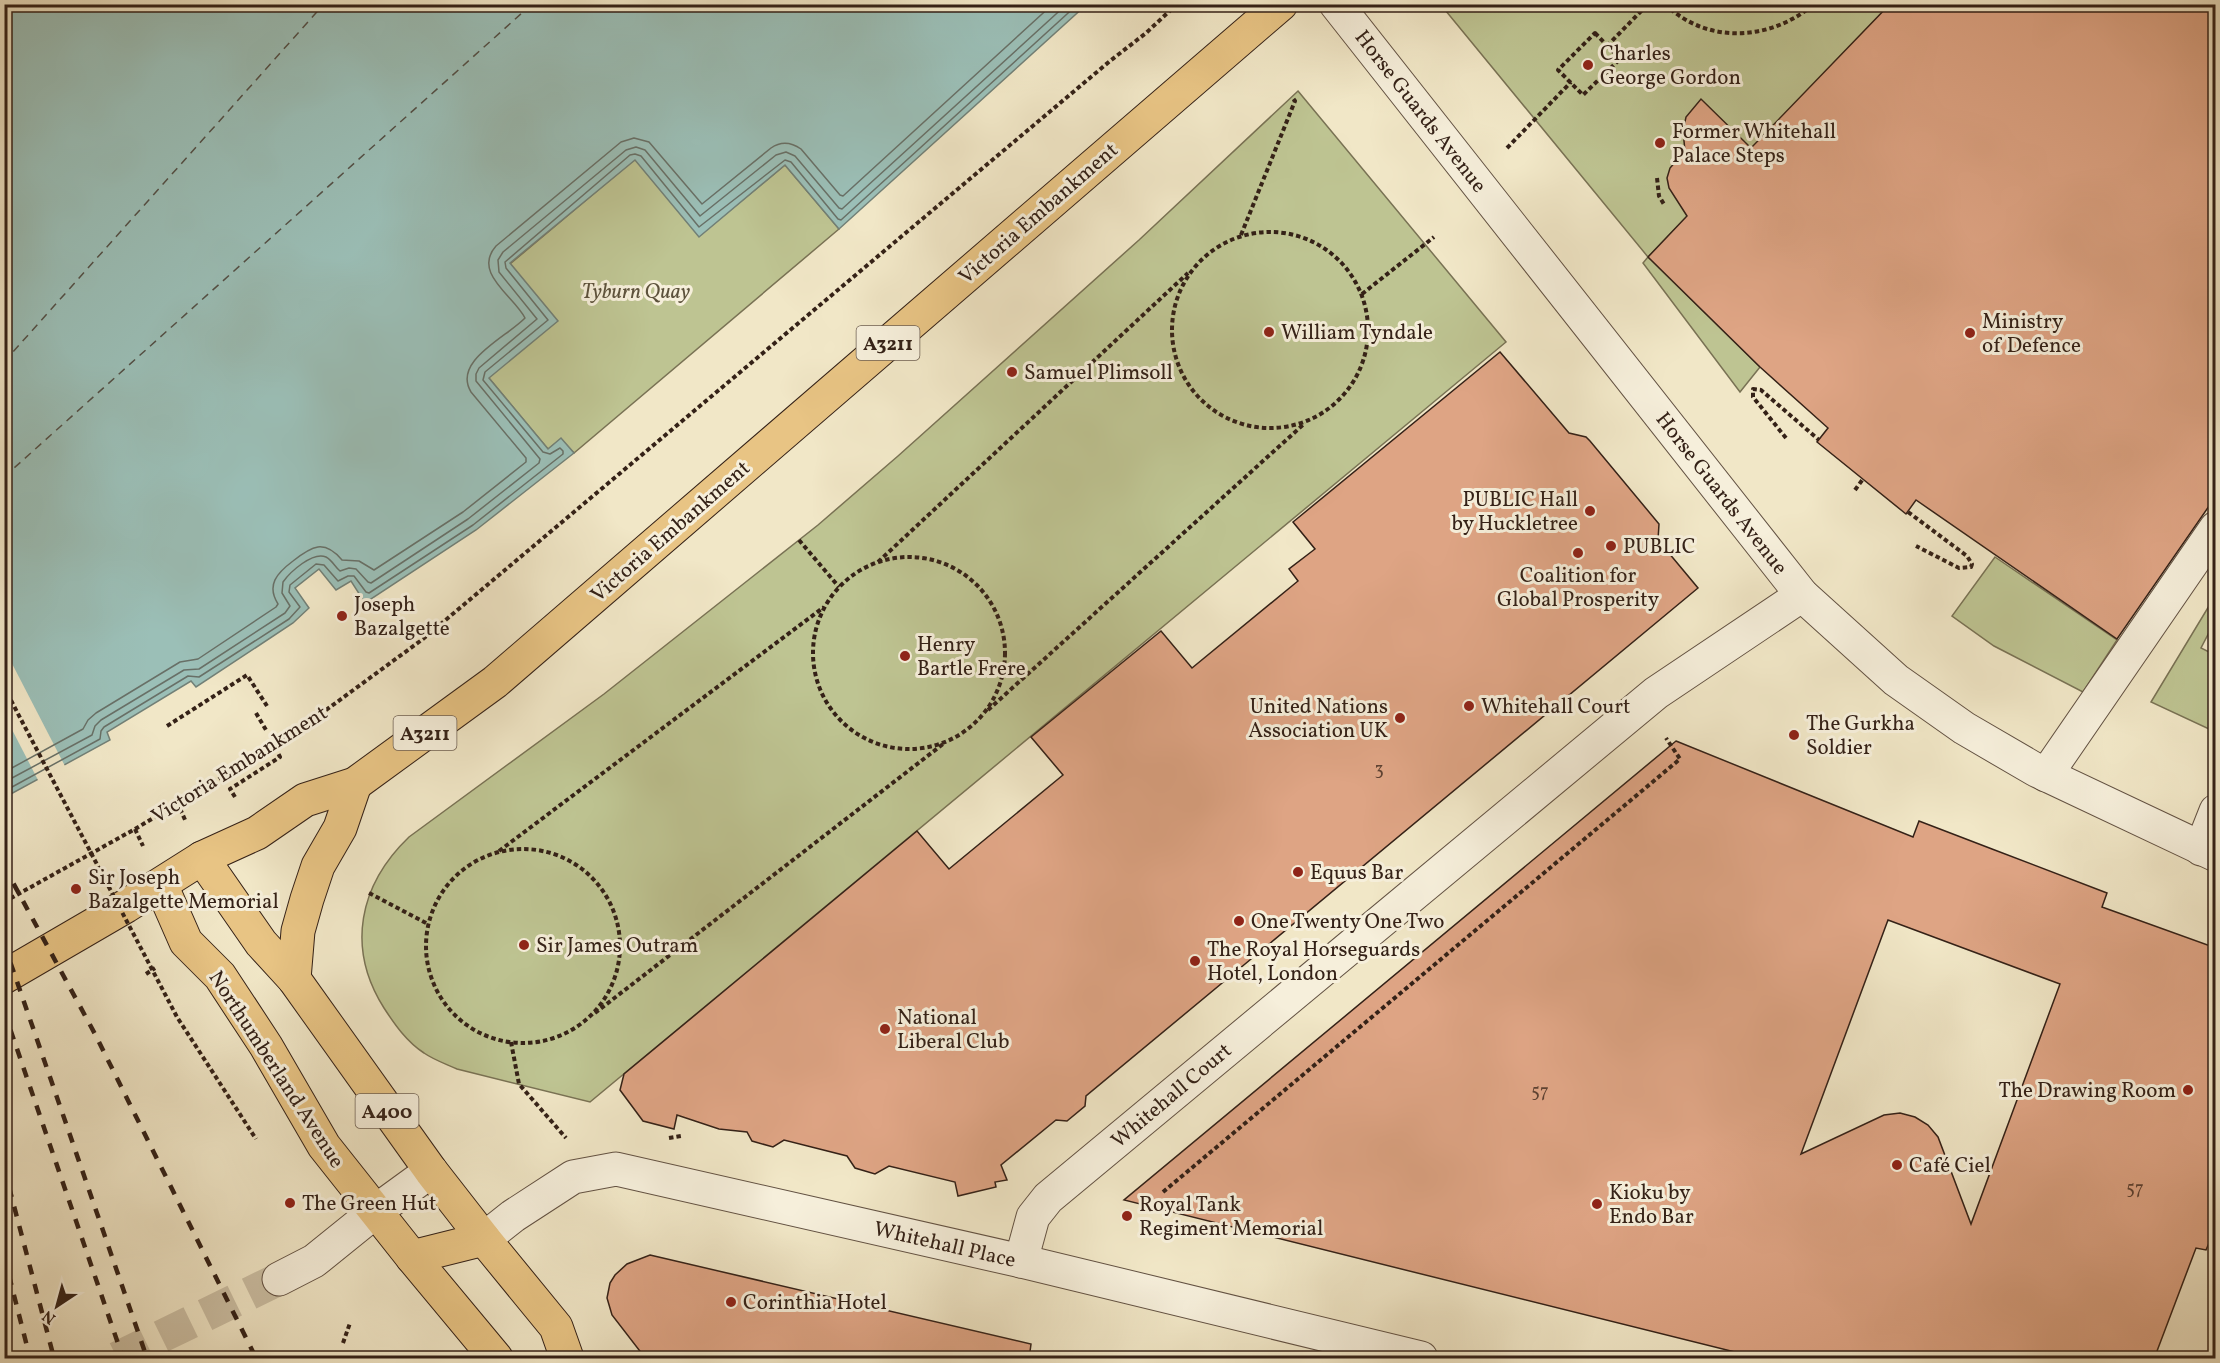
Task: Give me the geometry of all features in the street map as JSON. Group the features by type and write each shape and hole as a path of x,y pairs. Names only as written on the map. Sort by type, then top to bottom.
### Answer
{"main road":[{"name":"Victoria Embankment","path":"4,977 161,885 202,858 257,833 305,800 355,784 495,682 1281,4"},
{"path":"294,979 298,931 307,899 318,866 340,828 355,784"},
{"name":"A400","path":"202,858 261,943 294,979 431,1171 556,1327 567,1359"},
{"name":"Northumberland Avenue","path":"161,885 186,942 220,976 267,1046 324,1146 411,1257 496,1359"},
{"path":"411,1257 484,1239"}],"street":[{"name":"Horse Guards Avenue","path":"1336,4 1802,595 1896,680 1964,728 2046,775 2208,852"},
{"path":"2046,775 2216,528"},
{"name":"Whitehall Court","path":"1021,1261 1033,1218 1048,1198 1656,693 1802,595"},
{"path":"2208,852 2216,811"},
{"name":"Whitehall Place","path":"484,1239 513,1216 573,1177 616,1169 1021,1261 1421,1359"},
{"path":"279,1279 314,1262 376,1211 431,1171"}],"path":[{"name":"Victoria Embankment","path":"4,902 135,829 292,735 423,639 1146,33 1177,4"},
{"path":"1607,46 1648,4"},
{"path":"1665,4 1691,23 1726,34 1741,34 1781,27 1814,4"},
{"path":"1595,33 1620,59 1583,95 1571,82 1558,69 1595,33"},
{"path":"1507,148 1571,82"},
{"path":"1240,235 1294,101 1292,97"},
{"path":"1657,178 1659,196 1665,206"},
{"path":"825,606 497,852 473,862 452,879 437,900 428,924 425,951 431,978 443,1002 461,1022 484,1035 511,1042 538,1042 565,1034 946,742 967,730 1305,422 1328,410 1347,392 1360,370 1368,345 1368,319 1362,294 1348,268 1325,248 1299,236 1270,231 1240,235 1213,249 877,563"},
{"path":"1362,294 1434,237"},
{"path":"1191,270 1178,295 1172,322 1173,351 1183,377 1200,399 1223,417 1250,426 1278,428 1305,422"},
{"path":"1786,438 1753,398 1754,389 1761,390 1819,440"},
{"path":"1855,490 1863,479"},
{"path":"1908,512 1967,556 1971,560 1971,567 1959,568 1916,546"},
{"path":"799,540 839,587"},
{"path":"946,742 923,749 900,749 876,744 855,733 837,717 824,698 815,676 813,652 816,628 825,606 839,587 856,572 877,563 899,558 922,558 944,564 964,574 981,589 994,608 1002,629 1005,651 1003,674 996,696 983,715"},
{"path":"167,726 247,675 267,706"},
{"path":"4,687 177,1017 256,1139"},
{"path":"256,713 266,730"},
{"path":"1163,1192 1680,759 1665,738"},
{"path":"235,797 230,789 280,757 278,753"},
{"path":"177,802 188,827"},
{"path":"135,829 145,851"},
{"path":"497,852 523,849 548,852 572,862 592,879 608,900 617,924 620,950 615,976 604,999 587,1019"},
{"path":"369,893 428,924"},
{"path":"511,1042 519,1084 570,1142"},
{"path":"343,1343 350,1323"}],"green space":[{"path":"1441,5 1890,5 1648,257"},
{"path":"1298,91 1506,342 590,1102 457,1069 432,1058 412,1044 388,1014 372,985 365,963 362,940 369,896 392,856 409,837 604,694 818,525 1139,240"},
{"name":"Tyburn Quay","path":"635,159 699,236 785,165 839,229 574,453 561,439 548,449 488,377 557,321 510,264"},
{"path":"1648,257 1760,367 1740,392 1643,263"},
{"path":"1995,557 2117,640 2083,692 1994,646 1952,616"},
{"path":"2215,596 2215,621 2201,648 2215,655 2215,714 2209,729 2151,702"}],"water":[{"path":"4,5 1086,5 839,229 785,165 699,237 635,160 510,263 558,321 489,378 548,449 561,438 574,453 476,530 365,603 351,581 336,590 319,569 295,588 309,608 293,623 196,687 191,681 107,732 110,740 9,795 4,787"}],"pier":[{"path":"5,650 66,768 39,782 5,716"}],"building":[{"name":"Ministry of Defence","path":"1890,4 2216,4 2216,496 2117,639 1916,500 1906,514 1817,442 1828,428 1760,367 1648,257 1687,216 1669,188 1667,178 1670,168 1685,151 1683,131 1686,117 1701,99 1751,148"},
{"name":"Whitehall Court","path":"1500,352 1569,433 1586,437 1590,441 1659,524 1658,540 1698,588 1086,1096 1085,1106 1067,1121 1056,1120 1001,1165 1007,1180 995,1182 996,1187 958,1196 955,1182 889,1166 875,1174 855,1168 847,1156 784,1140 773,1147 752,1141 747,1132 719,1129 677,1115 674,1129 643,1121 620,1090 624,1074 917,831 949,869 1063,775 1031,737 1161,631 1192,668 1298,581 1289,569 1315,549 1293,522"},
{"path":"1676,741 1913,837 1919,821 2107,893 2102,907 2216,948 2216,1227 2206,1250 2196,1248 2154,1359 1763,1359 1124,1200","holes":["1888,920 2060,984 1971,1224 1938,1137 1928,1125 1915,1117 1900,1113 1884,1115 1801,1154"]},
{"name":"Corinthia Hotel","path":"650,1255 1031,1344 1029,1359 646,1359 612,1315 607,1298 610,1283 615,1275 627,1264"}],"ferry route":[{"path":"4,11 8,4"},
{"path":"4,362 324,4"},
{"path":"4,477 532,4"}],"tunnel":[{"path":"117,1358 279,1279"}],"railway":[{"path":"4,866 95,1034 256,1358"},
{"path":"4,944 147,1358"},
{"path":"4,1011 123,1358"},
{"path":"4,1168 54,1358"},
{"path":"4,1256 30,1358"}],"place":[{"name":"Charles George Gordon","path":"1588,65"},
{"name":"Former Whitehall Palace Steps","path":"1660,143"},
{"name":"William Tyndale","path":"1269,332"},
{"name":"Ministry of Defence","path":"1970,333"},
{"name":"Samuel Plimsoll","path":"1012,372"},
{"name":"PUBLIC Hall by Huckletree","path":"1590,511"},
{"name":"PUBLIC","path":"1611,546"},
{"name":"Coalition for Global Prosperity","path":"1578,553"},
{"name":"Joseph Bazalgette","path":"342,616"},
{"name":"Henry Bartle Frere","path":"905,656"},
{"name":"Whitehall Court","path":"1469,706"},
{"name":"United Nations Association UK","path":"1400,718"},
{"name":"The Gurkha Soldier","path":"1794,735"},
{"name":"Equus Bar","path":"1298,872"},
{"name":"Sir Joseph Bazalgette Memorial","path":"76,889"},
{"name":"One Twenty One Two","path":"1239,921"},
{"name":"Sir James Outram","path":"524,945"},
{"name":"The Royal Horseguards Hotel, London","path":"1195,961"},
{"name":"National Liberal Club","path":"885,1029"},
{"name":"The Drawing Room","path":"2188,1090"},
{"name":"Café Ciel","path":"1897,1165"},
{"name":"The Green Hut","path":"290,1203"},
{"name":"Kioku by Endo Bar","path":"1597,1204"},
{"name":"Royal Tank Regiment Memorial","path":"1127,1216"},
{"name":"Corinthia Hotel","path":"731,1302"}]}
